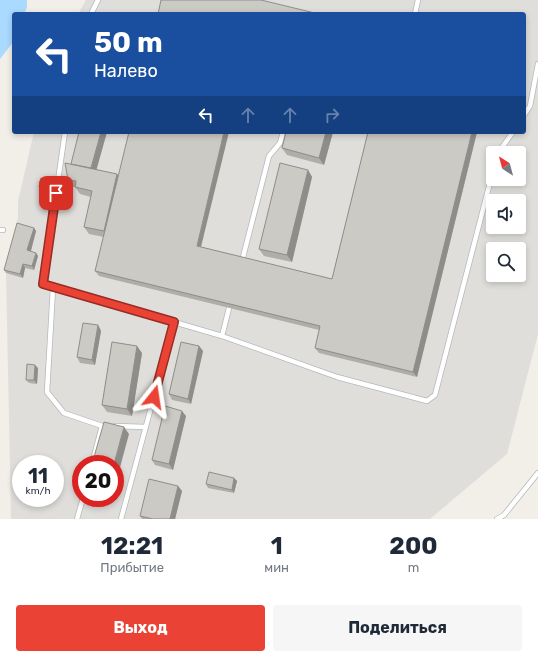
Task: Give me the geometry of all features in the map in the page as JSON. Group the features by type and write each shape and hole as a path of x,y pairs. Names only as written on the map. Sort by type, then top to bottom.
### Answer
{"lane":[{"path":"92,12 98,0"},
{"path":"415,12 418,0"},
{"path":"526,112 530,106 538,64"},
{"path":"65,134 43,284 222,336 337,377 427,401 435,395 489,186"},
{"path":"242,261 269,156 280,143 282,134"},
{"path":"503,146 512,134"},
{"path":"53,288 47,392 64,413 102,426 146,427"},
{"path":"222,336 229,308"},
{"path":"121,519 174,322"},
{"path":"94,455 102,426"},
{"path":"497,519 504,515 538,473"},
{"path":"77,519 80,507"}],"shaded area":[{"path":"86,0 538,0 538,334 507,454 430,519 11,519 6,273 19,227 16,225 18,217 18,201 34,134 526,134 526,12 79,12"}],"water":[{"path":"0,0 27,0 27,7 25,12 12,12 12,44 0,59"}],"building":[{"path":"161,0 261,0 311,12 158,12"},
{"path":"78,134 100,134 91,168 71,164"},
{"path":"129,134 224,134 197,246 332,279 368,134 472,134 413,372 315,348 320,326 95,271"},
{"path":"286,134 325,134 319,158 282,148"},
{"path":"65,163 117,174 104,231 84,227 92,191 75,187 76,181 68,180"},
{"path":"280,163 308,170 287,255 259,249"},
{"path":"41,178 50,180 49,189 39,187"},
{"path":"17,223 34,228 27,250 36,253 32,266 23,264 20,274 4,270"},
{"path":"83,323 98,325 92,360 77,357"},
{"path":"112,342 137,346 127,409 102,405"},
{"path":"181,342 199,346 188,399 169,394"},
{"path":"27,364 35,365 34,380 26,380"},
{"path":"165,406 182,411 169,464 152,460"},
{"path":"104,422 124,427 116,455 95,455"},
{"path":"209,472 234,478 232,490 206,484"},
{"path":"149,479 178,486 170,519 153,519 140,516"}],"route":[{"path":"56,193 43,284 174,322 154,397"}]}
